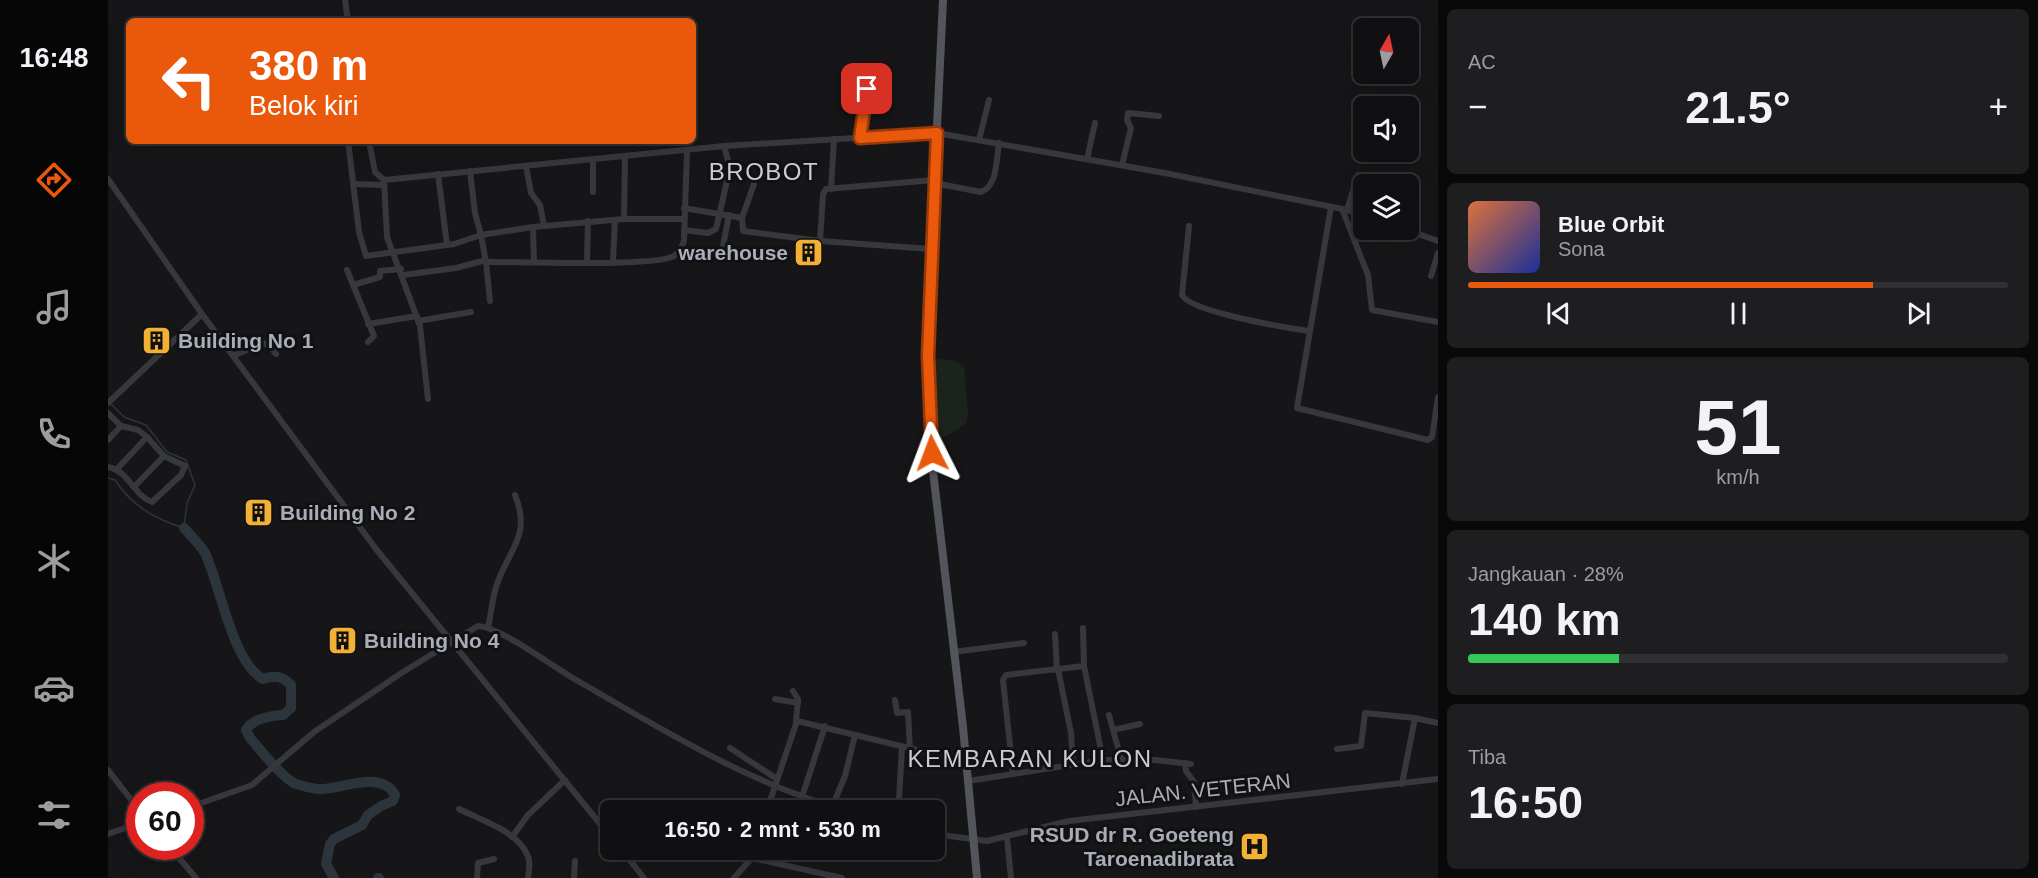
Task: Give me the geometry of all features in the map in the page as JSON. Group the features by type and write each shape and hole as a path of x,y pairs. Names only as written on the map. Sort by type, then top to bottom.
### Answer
{"main road":[{"path":"943,0 931,249 929,397 933,471 967,762 977,878"}],"street":[{"path":"345,0 348,18"},
{"path":"860,138 870,77"},
{"path":"979,140 989,100"},
{"path":"1122,165 1131,128 1127,120 1128,113 1159,116"},
{"path":"1088,159 1095,123"},
{"path":"353,184 593,159 625,158 724,146 937,133 1122,165 1353,212"},
{"path":"831,189 834,139"},
{"path":"820,241 823,194 826,189 934,182 981,192 992,183 999,143"},
{"path":"348,144 364,254 368,256 447,245 481,236 533,227 624,219 684,219"},
{"path":"370,144 375,172 384,182 387,237 402,272 417,319 428,399"},
{"path":"684,230 712,233 721,213 730,168 724,146"},
{"path":"353,285 380,277 381,271 402,272 456,268 486,261 586,262 663,259 674,256 682,247 687,151"},
{"path":"624,219 625,158"},
{"path":"593,159 593,192"},
{"path":"526,166 531,193 540,205 544,226"},
{"path":"470,171 475,213 486,261 490,301"},
{"path":"438,174 447,245"},
{"path":"108,179 202,314 376,549 600,824"},
{"path":"754,184 742,218 743,231 820,241 931,249"},
{"path":"1353,188 1345,209 1368,275 1372,310 1438,322"},
{"path":"1331,207 1296,404 1299,409 1428,440 1432,437 1438,397"},
{"path":"684,208 742,218"},
{"path":"721,256 729,214"},
{"path":"614,261 615,220"},
{"path":"586,262 588,221"},
{"path":"1189,226 1182,295 1184,299 1201,307 1309,331"},
{"path":"533,227 534,262"},
{"path":"1419,234 1438,241"},
{"path":"1431,276 1438,253"},
{"path":"347,270 374,337 368,342"},
{"path":"368,324 471,312"},
{"path":"108,403 202,314"},
{"path":"235,356 263,343 270,346 276,354"},
{"path":"108,467 117,469 139,494 152,502 175,481 185,466 164,456 147,436 138,430 121,426 109,416"},
{"path":"108,440 121,426"},
{"path":"117,469 147,436"},
{"path":"134,487 164,456"},
{"path":"488,628 496,588 522,529 522,512 515,495"},
{"path":"204,802 242,789 259,780 314,732 474,627 488,628 677,738 775,786 811,800"},
{"path":"1083,628 1084,666 1103,760"},
{"path":"1055,634 1058,669 1071,733 1073,764"},
{"path":"953,652 1024,643"},
{"path":"1013,774 1004,677 1084,666"},
{"path":"770,800 796,721 798,696 793,691"},
{"path":"775,699 798,703"},
{"path":"895,700 897,713 908,712 910,749"},
{"path":"1337,749 1361,746 1365,713 1415,718 1438,723"},
{"path":"1109,715 1121,759"},
{"path":"1402,784 1415,718"},
{"path":"796,721 825,726 967,762"},
{"path":"1113,730 1140,724"},
{"path":"802,797 825,726"},
{"path":"835,800 845,777 855,735"},
{"path":"899,800 902,747"},
{"path":"730,748 777,779"},
{"path":"968,781 1103,760 1121,759 1188,764 1186,771 1195,785 1196,807"},
{"path":"108,770 126,793"},
{"name":"JALAN. VETERAN","path":"945,835 987,841 1007,838 1069,821 1438,779"},
{"path":"512,837 528,815 565,780"},
{"path":"459,808 512,837 527,854 528,878"},
{"path":"108,834 126,828"},
{"path":"1007,838 1011,878"},
{"path":"477,878 478,863 494,859"},
{"path":"181,860 196,878"},
{"path":"630,860 644,878"},
{"path":"734,878 750,860"},
{"path":"761,860 842,878"},
{"path":"574,878 575,861"}],"shaded area":[{"path":"933,359 953,360 964,366 968,415 966,424 939,440"}],"waterway":[{"path":"108,478 115,480 129,497 145,510 184,528 187,503 195,485 186,460 167,452 146,425 124,417 111,404"},
{"path":"184,528 205,553 235,640 252,670 263,679 278,677 291,685 291,708 283,715 257,720 246,730 250,738 278,770 296,784 320,789 372,782 381,783 395,795 393,801 368,815 362,825 334,839 330,844 326,864 334,878"}],"place":[{"name":"warehouse","path":"809,253"},
{"name":"Building No 1","path":"157,341"},
{"name":"Building No 2","path":"259,513"},
{"name":"Building No 4","path":"343,641"},
{"name":"RSUD dr R. Goeteng Taroenadibrata","path":"1255,847"}],"district":[{"name":"BROBOT","path":"764,172"},
{"name":"KEMBARAN KULON","path":"1030,759"}],"route":[{"path":"867,89 860,138 937,133 928,316 932,453"}]}
